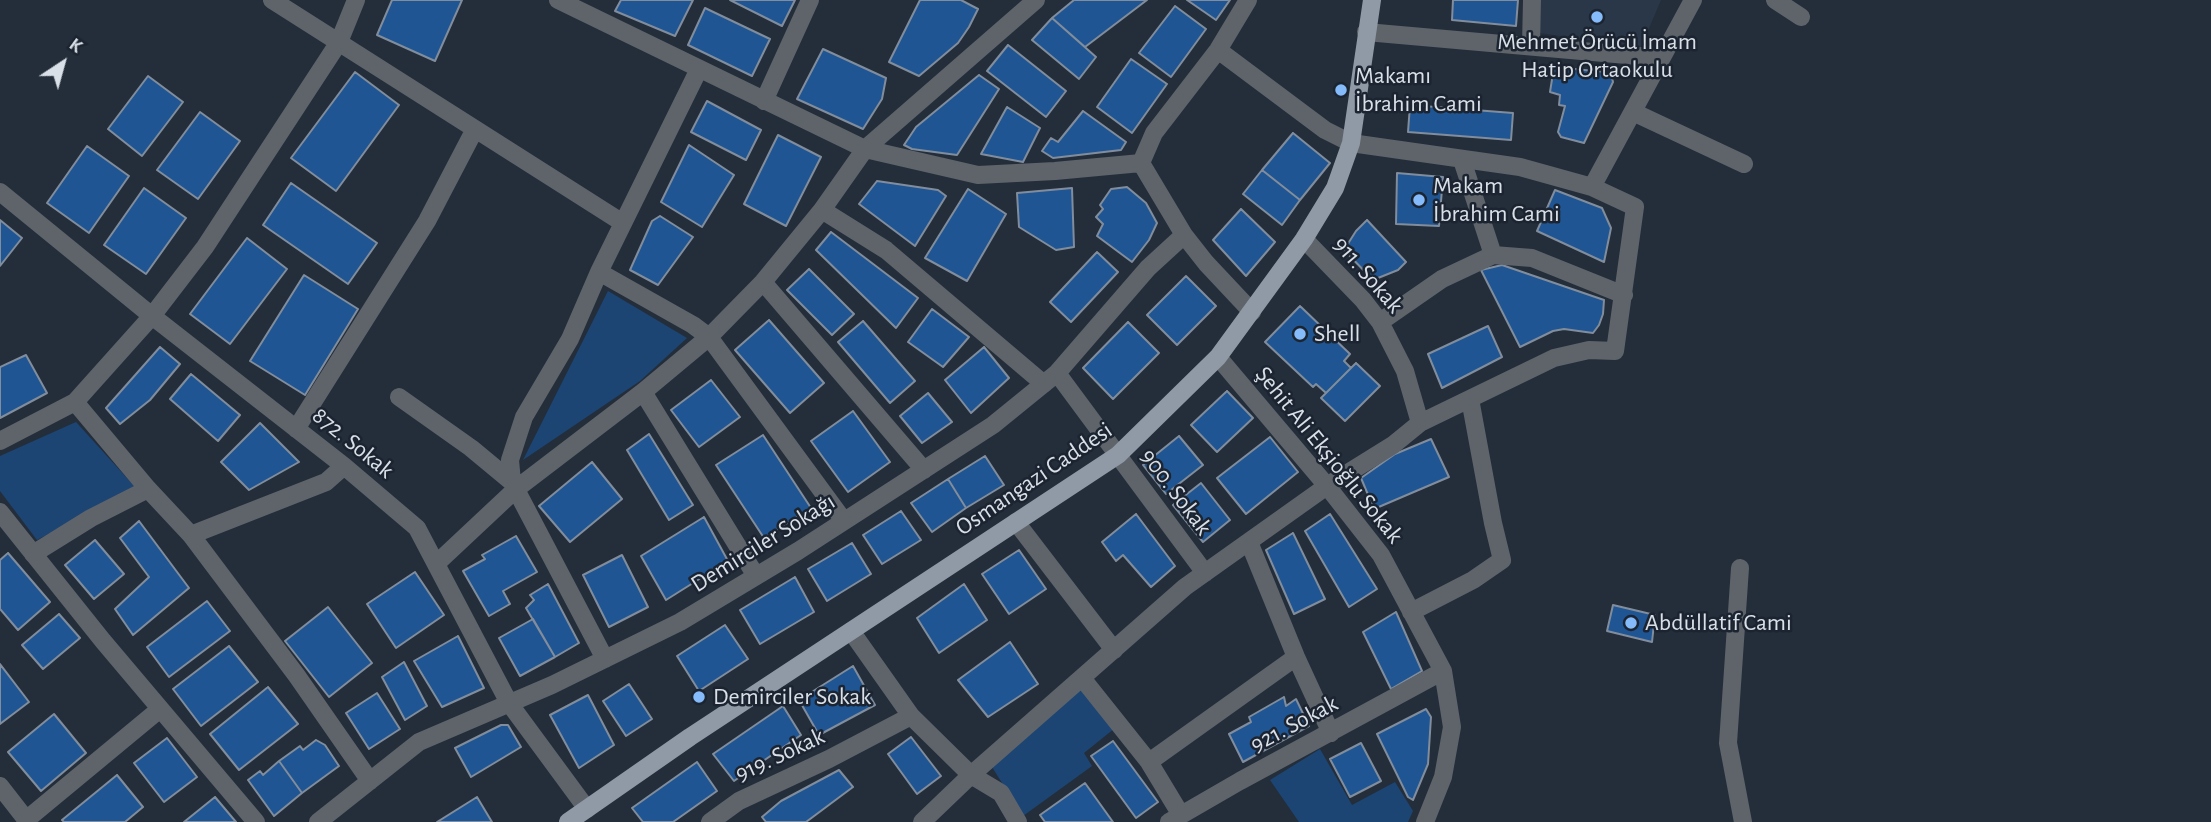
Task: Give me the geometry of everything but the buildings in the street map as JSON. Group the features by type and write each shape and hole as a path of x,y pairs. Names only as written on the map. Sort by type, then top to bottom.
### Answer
{"main road":[{"name":"Osmangazi Caddesi","path":"568,822 690,737 1118,455 1218,357 1304,239 1335,188 1351,143 1372,0"}],"street":[{"path":"272,0 623,223"},
{"path":"0,441 75,402 152,316 205,247 339,42 356,0"},
{"path":"558,0 593,8 699,69 865,149 978,175 1141,163"},
{"path":"764,101 810,0"},
{"path":"436,564 514,485 643,392 709,337 762,282 822,210 865,149 1036,0"},
{"path":"1141,163 1154,133 1218,50 1248,0"},
{"path":"1531,46 1532,0"},
{"path":"1592,187 1693,0"},
{"path":"1775,0 1801,17"},
{"path":"1366,32 1661,58"},
{"path":"922,822 971,775 1185,587 1327,486 1393,445 1420,423 1554,358 1589,350 1615,351 1635,207 1592,187 1520,167 1351,143 1325,130 1218,50"},
{"path":"605,659 514,485 510,460 524,417 570,339 599,272 699,69"},
{"path":"1633,112 1744,163"},
{"path":"296,429 427,221 475,129"},
{"path":"1462,160 1493,255"},
{"path":"1141,163 1184,235 1206,264 1252,312"},
{"name":"872. Sokak","path":"0,192 152,316 345,466 417,528 509,703 587,809"},
{"name":"900. Sokak","path":"822,210 886,250 1051,378 1118,455 1205,573"},
{"name":"Demirciler Sokağı","path":"318,822 419,742 605,659 680,622 993,425 1051,378 1148,268 1184,235"},
{"name":"911. Sokak","path":"1304,239 1363,300 1380,322 1405,371 1420,423"},
{"path":"1380,322 1442,279 1493,255 1532,258 1624,295"},
{"path":"599,272 693,325 709,337 844,521"},
{"path":"762,282 924,470"},
{"name":"Şehit Ali Ekşioğlu Sokak","path":"1218,357 1327,486 1381,555 1443,670 1452,727 1443,777 1425,822"},
{"path":"643,392 756,576"},
{"path":"399,397 471,448 514,485"},
{"path":"1411,612 1473,580 1502,560 1471,399"},
{"path":"75,402 148,489 191,535 297,676 370,781"},
{"path":"191,535 326,482 345,466"},
{"path":"33,554 91,518 148,489"},
{"path":"0,512 256,822"},
{"path":"1016,522 1114,650"},
{"path":"1249,542 1296,657 1331,733"},
{"path":"1740,568 1728,743 1743,822"},
{"path":"851,631 911,716 971,775 1001,793 1018,822"},
{"path":"1149,762 1296,657"},
{"name":"921. Sokak","path":"1175,818 1443,670"},
{"path":"1082,678 1149,762 1175,818"},
{"path":"0,786 27,821 160,709"},
{"name":"919. Sokak","path":"710,822 738,801 829,759 911,716"}],"shaded area":[{"name":"Mehmet Örücü İmam Hatip Ortaokulu","path":"1540,0 1661,0 1641,47 1539,33"},
{"path":"608,291 687,338 640,381 523,460"},
{"path":"76,422 136,488 37,540 0,491 0,456"},
{"path":"1081,686 1115,728 1084,753 1092,766 1023,816 992,767"},
{"path":"1320,749 1352,805 1395,782 1413,811 1408,822 1299,822 1270,780"}],"place":[{"name":"Mehmet Örücü İmam Hatip Ortaokulu","path":"1597,17"},
{"name":"Makamı İbrahim Cami","path":"1341,90"},
{"name":"Makam İbrahim Cami","path":"1419,200"},
{"name":"Shell","path":"1300,334"},
{"name":"Abdüllatif Cami","path":"1631,623"},
{"name":"Demirciler Sokak","path":"699,697"}]}
